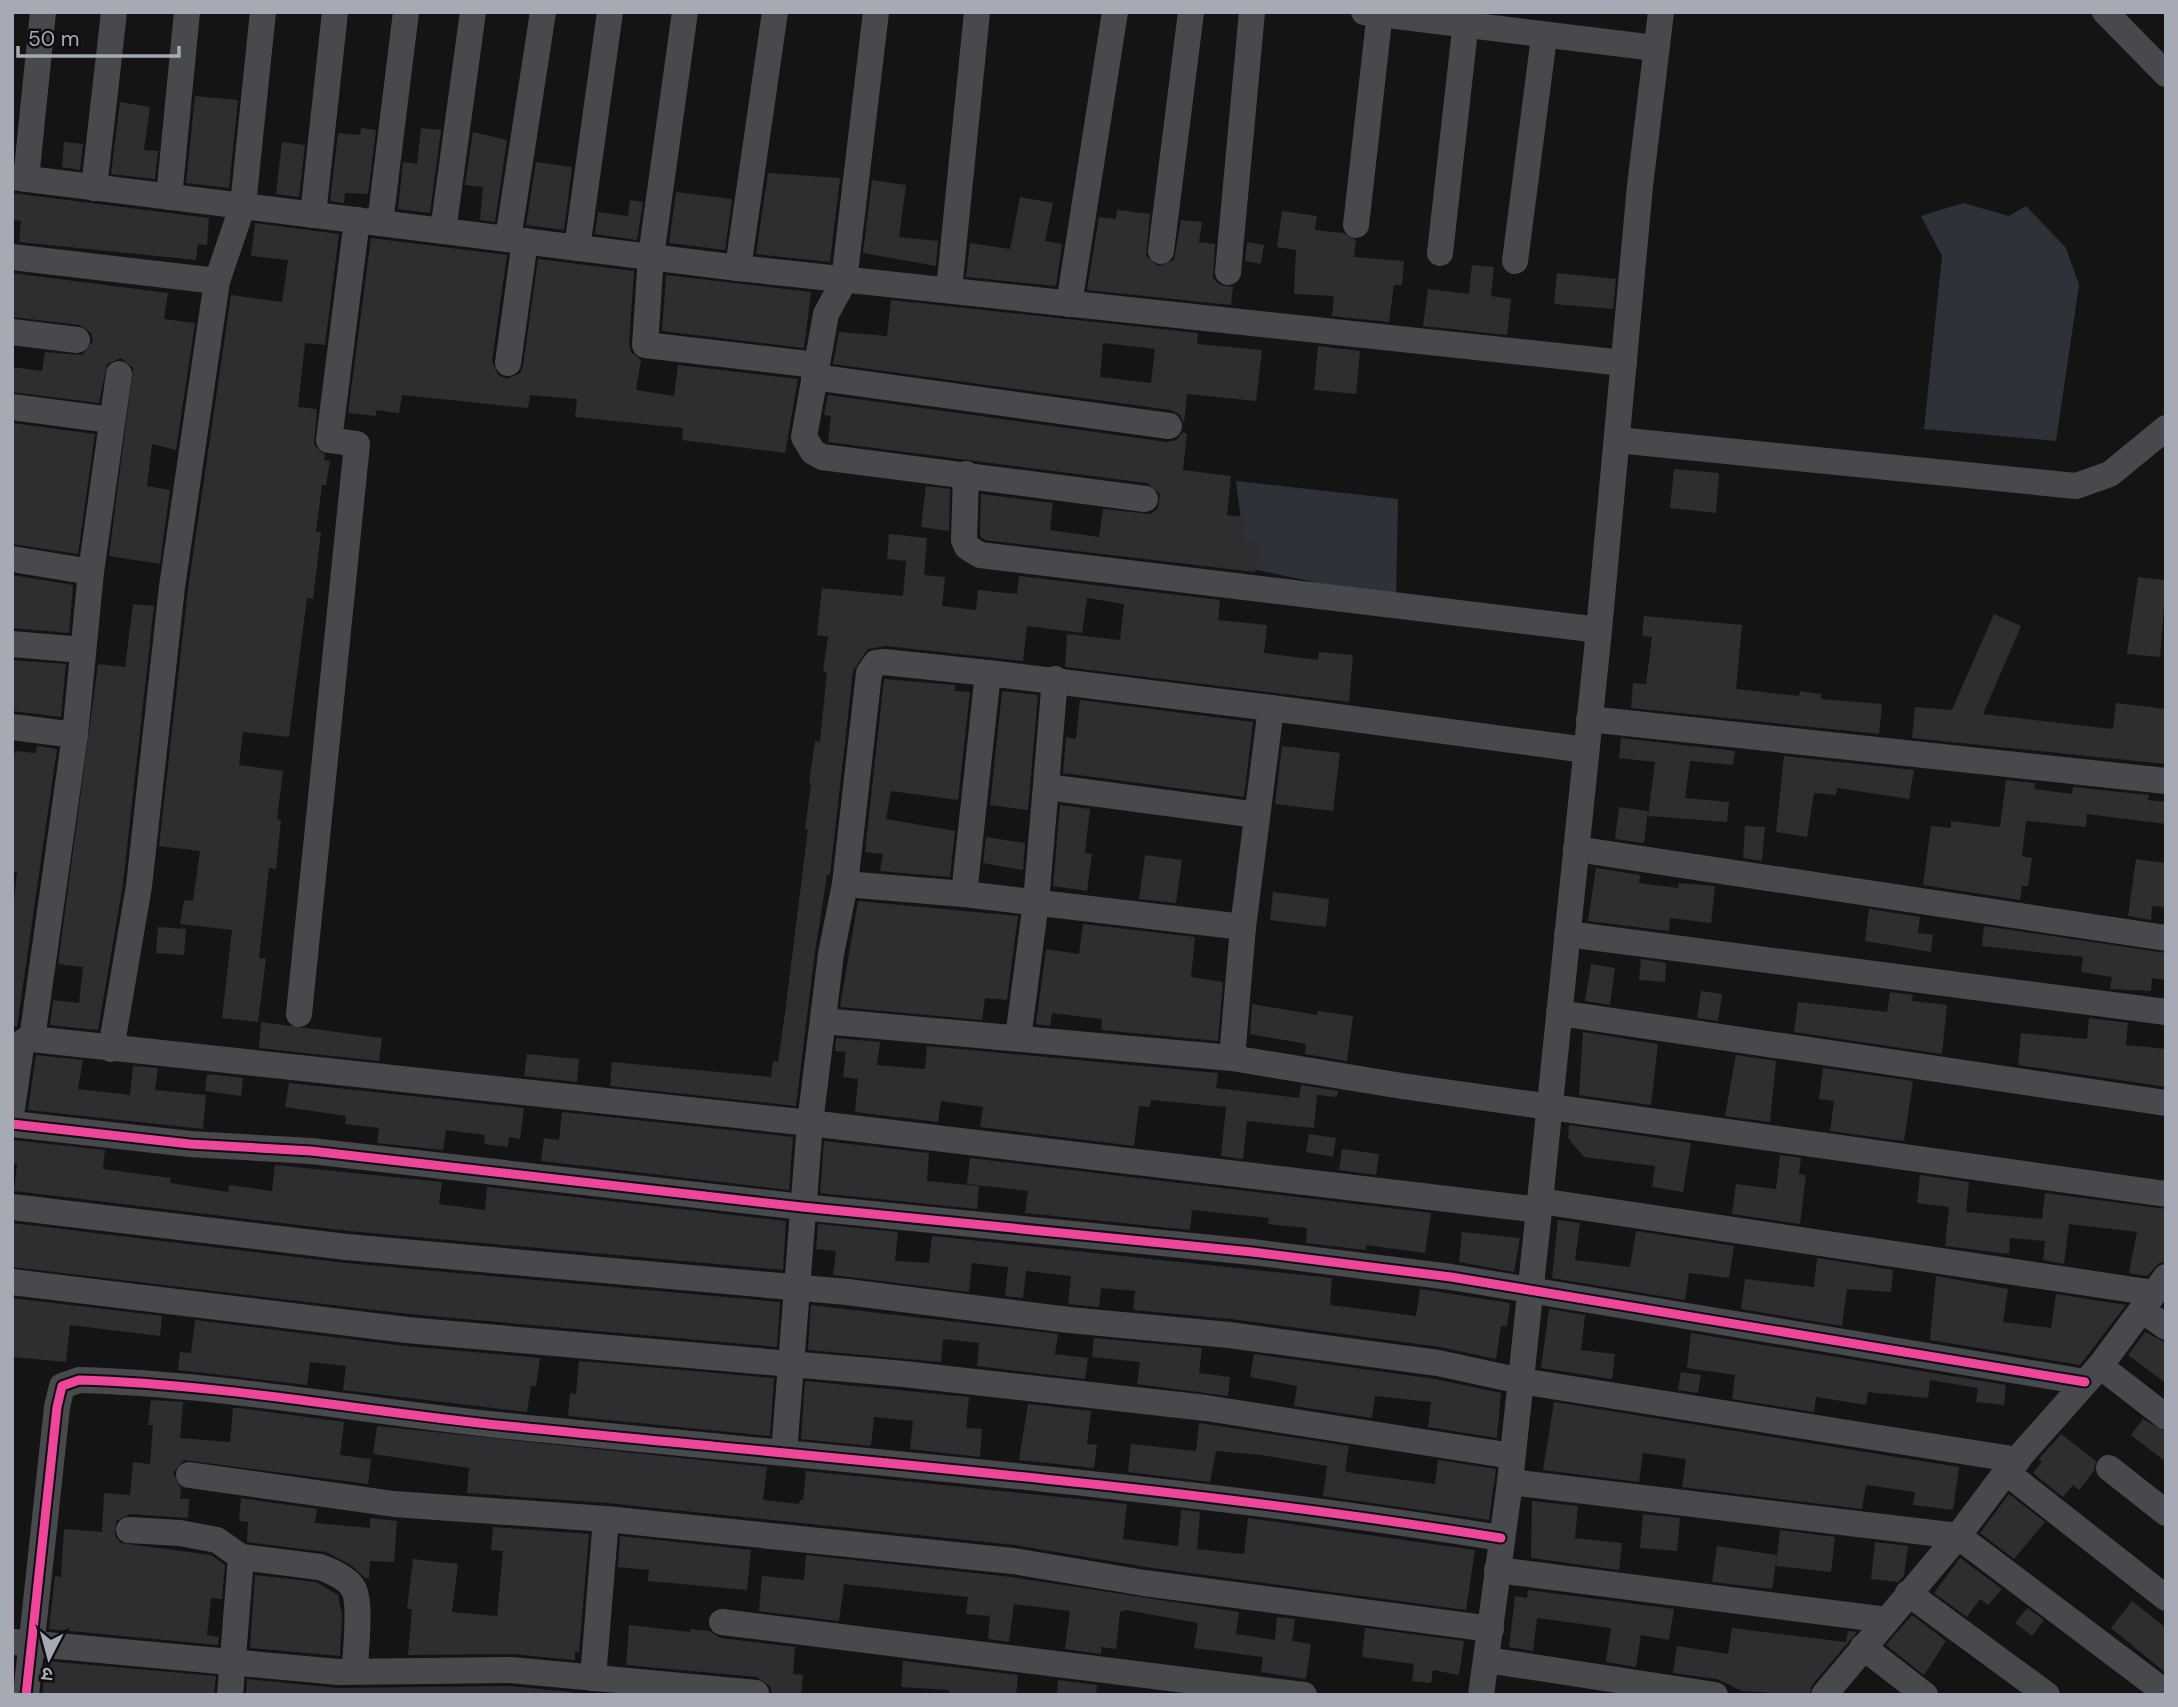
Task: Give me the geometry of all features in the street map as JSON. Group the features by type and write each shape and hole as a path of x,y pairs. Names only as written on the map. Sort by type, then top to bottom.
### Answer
{"street":[{"path":"43,12 19,178 844,281 1624,363"},
{"path":"94,188 114,12"},
{"path":"169,197 187,12"},
{"path":"111,1049 139,886 172,587 217,281 243,205 263,12"},
{"path":"313,215 335,12"},
{"path":"299,1014 357,444 330,440 407,12"},
{"path":"443,231 473,12"},
{"path":"508,363 516,240 543,12"},
{"path":"577,248 610,12"},
{"path":"685,12 651,256 645,345 1169,426"},
{"path":"738,268 775,12"},
{"path":"876,12 844,281 826,314 804,437 813,452 822,457 1144,499"},
{"path":"949,290 977,12"},
{"path":"1069,304 1115,12"},
{"path":"1161,251 1191,12"},
{"path":"1228,272 1252,12"},
{"path":"1481,1695 1521,1381 1599,630 1655,48 1661,12"},
{"path":"2105,12 2166,74"},
{"path":"1356,225 1374,13 1466,19 1544,37 1655,48"},
{"path":"1440,253 1466,19"},
{"path":"1515,261 1544,37"},
{"path":"12,257 217,281"},
{"path":"12,332 77,340"},
{"path":"32,1039 75,735 91,572 119,374"},
{"path":"12,407 111,420"},
{"path":"1617,440 2076,486 2110,474 2166,428"},
{"path":"965,474 964,540 967,547 980,555 1599,630"},
{"path":"12,559 91,572"},
{"path":"12,645 83,650"},
{"path":"785,1453 810,1123 831,954 845,884 872,666 884,662 1055,679 1586,750"},
{"path":"964,894 988,673"},
{"path":"1018,1038 1036,902 1055,679"},
{"path":"1231,1058 1243,927 1272,708"},
{"path":"1589,719 2166,781"},
{"path":"12,727 75,735"},
{"path":"1046,787 1257,815"},
{"path":"1576,849 2166,938"},
{"path":"845,884 964,894 1243,927"},
{"path":"1567,934 2166,1012"},
{"path":"1559,1013 2166,1103"},
{"path":"823,1021 1231,1058 1402,1086 2166,1194"},
{"path":"12,1106 21,1047 24,1041 32,1039 810,1123 1539,1206 2154,1293"},
{"path":"12,1124 190,1144 311,1152 802,1207 1252,1252 1451,1277 1530,1292 2092,1374 2166,1417"},
{"path":"12,1207 347,1247 796,1289 1069,1321 1228,1335 1438,1363 1521,1381 2012,1466 2166,1598"},
{"path":"12,1282 407,1330 792,1363 1206,1408 1511,1469 1958,1536 2166,1693"},
{"path":"2154,1293 2166,1327"},
{"path":"1824,1695 1958,1536 2012,1466 2092,1374 2154,1293"},
{"path":"26,1695 21,1643 57,1407 62,1386 68,1381 143,1384 507,1426 947,1468 1323,1510 1501,1538"},
{"path":"2109,1468 2166,1513"},
{"path":"189,1475 394,1504 606,1520 1013,1561 1144,1583 1491,1629"},
{"path":"605,1684 606,1520"},
{"path":"129,1530 180,1533 217,1540 241,1557 320,1567 349,1584 356,1596 355,1671"},
{"path":"230,1695 241,1557"},
{"path":"1497,1570 1887,1620"},
{"path":"1908,1593 2047,1695"},
{"path":"722,1622 1304,1695"},
{"path":"21,1643 355,1671 511,1670 605,1684 756,1693"},
{"path":"1863,1647 1924,1695"},
{"path":"1487,1660 1714,1695"}],"shaded area":[{"path":"1963,203 2009,216 2026,206 2066,248 2079,285 2056,441 1924,429 1942,256 1921,216"},
{"path":"1236,481 1398,499 1396,599 1247,568"}],"building":[{"path":"195,96 238,100 229,188 186,183"},
{"path":"120,102 150,107 144,150 158,151 155,179 111,174"},
{"path":"361,128 376,130 368,194 345,193 344,203 330,201 338,133 360,135"},
{"path":"421,128 441,130 430,213 398,209 403,162 417,164"},
{"path":"473,132 507,140 495,222 480,220 483,187 465,185"},
{"path":"64,142 83,144 80,170 62,167"},
{"path":"282,142 305,145 299,197 276,194"},
{"path":"536,162 572,167 564,230 526,225"},
{"path":"768,173 840,178 830,262 756,254"},
{"path":"872,180 906,185 899,237 938,241 936,266 863,253"},
{"path":"676,192 732,199 725,250 669,243"},
{"path":"12,193 209,218 207,245 198,244 196,260 19,242 21,221 12,220"},
{"path":"1020,197 1053,203 1045,241 1062,244 1056,286 966,277 970,243 1010,249"},
{"path":"630,200 643,202 637,240 595,234 598,212 628,216"},
{"path":"1117,210 1150,214 1146,256 1158,266 1174,260 1181,220 1202,222 1199,242 1215,244 1213,278 1220,285 1233,287 1231,305 1087,290 1099,217 1116,219"},
{"path":"1282,211 1317,216 1315,230 1343,233 1356,240 1354,257 1404,261 1402,285 1394,285 1389,322 1332,316 1334,296 1294,294 1296,250 1277,247"},
{"path":"255,223 339,234 325,345 305,343 298,407 317,409 314,445 325,455 324,460 330,461 326,485 322,485 316,532 321,532 313,599 307,598 289,737 243,732 239,765 283,771 277,819 281,820 276,869 269,868 259,958 266,959 258,1022 222,1018 232,930 180,924 184,900 193,901 200,851 159,846 188,589 231,295 282,302 288,260 251,256"},
{"path":"371,238 507,255 492,361 498,375 507,379 520,373 523,366 538,259 634,271 629,344 631,352 641,360 636,390 674,396 678,365 798,379 785,453 682,440 683,428 575,417 577,399 530,395 528,408 402,395 399,413 376,410 376,416 348,413"},
{"path":"1247,242 1264,245 1261,264 1245,261"},
{"path":"1472,265 1494,267 1491,296 1511,299 1507,335 1423,326 1428,289 1469,294"},
{"path":"12,273 168,293 164,319 195,323 176,450 152,444 147,486 170,490 160,564 109,556 133,368 121,358 107,364 99,403 12,392 12,367 42,371 45,352 82,355 93,341 91,333 80,325 12,317"},
{"path":"1557,273 1616,279 1613,309 1554,304"},
{"path":"666,275 811,292 804,348 662,331"},
{"path":"891,300 1198,333 1197,344 1262,350 1256,401 1187,394 1184,423 1179,414 1171,410 833,364 839,332 887,336","holes":["1103,343 1155,349 1151,383 1100,377"]},
{"path":"1318,346 1360,351 1356,394 1314,390"},
{"path":"828,395 1167,442 1176,440 1183,432 1187,434 1183,470 1231,476 1227,515 1246,517 1243,541 1259,543 1255,572 985,540 980,536 981,494 1053,503 1050,530 1099,537 1103,509 1150,514 1158,508 1160,494 1147,483 828,442 831,416 824,415"},
{"path":"12,423 95,434 78,554 12,544"},
{"path":"1674,469 1719,473 1716,513 1670,508"},
{"path":"926,486 950,489 949,531 921,527"},
{"path":"889,534 927,538 924,575 945,577 942,606 976,610 978,590 1017,594 1019,576 1220,600 1218,620 1267,625 1264,653 1318,660 1319,652 1353,655 1349,702 1065,667 1067,634 1120,640 1124,604 1087,598 1082,633 1027,626 1023,661 886,646 868,649 853,671 830,875 827,875 815,952 796,1106 610,1086 612,1062 771,1077 773,1061 778,1062 785,1013 808,829 805,829 815,741 820,742 827,672 823,671 828,637 817,635 822,588 903,596 906,561 887,559"},
{"path":"12,575 73,585 69,633 12,628"},
{"path":"2138,577 2166,580 2160,657 2127,654"},
{"path":"133,604 154,606 123,884 98,1030 50,1025 53,1000 79,1003 83,967 58,964 98,664 125,667"},
{"path":"1994,614 2021,626 1983,714 2113,729 2116,703 2166,709 2166,764 1912,738 1915,707 1952,710"},
{"path":"1644,616 1742,625 1736,689 1799,696 1800,691 1821,694 1821,699 1882,704 1879,734 1631,708 1633,683 1646,684 1652,637 1642,636"},
{"path":"12,660 66,664 61,717 12,711"},
{"path":"884,679 955,685 955,691 970,692 958,800 891,791 886,819 955,831 950,877 880,871 883,854 865,852"},
{"path":"1002,691 1038,695 1028,810 990,805"},
{"path":"1080,700 1253,722 1244,797 1063,773 1066,737 1076,739"},
{"path":"1621,738 1735,751 1733,765 1690,761 1685,798 1729,802 1727,822 1648,816 1655,762 1619,758"},
{"path":"37,746 57,749 17,1027 12,1026 12,916 17,872 12,872 12,779 15,751 36,753"},
{"path":"1282,746 1340,753 1333,811 1275,804"},
{"path":"1784,756 1914,770 1909,799 1837,788 1836,795 1814,793 1807,837 1776,832"},
{"path":"2006,780 2035,783 2034,789 2072,794 2073,787 2149,795 2148,800 2166,802 2166,824 2087,814 2086,827 2026,821 2022,856 2032,858 2028,886 2022,886 2020,900 1923,885 1931,826 1951,828 1951,821 2000,827"},
{"path":"1060,805 1090,809 1085,853 1092,854 1087,891 1053,886"},
{"path":"1619,807 1648,811 1644,843 1615,839"},
{"path":"1745,826 1765,827 1762,861 1743,858"},
{"path":"986,837 1025,843 1023,870 983,863"},
{"path":"1145,855 1182,860 1176,903 1139,899"},
{"path":"2136,859 2166,863 2166,907 2152,906 2151,920 2128,916"},
{"path":"1596,868 1640,875 1639,883 1678,888 1679,883 1715,886 1711,923 1670,918 1669,931 1588,921"},
{"path":"1273,892 1329,899 1326,927 1270,920"},
{"path":"858,901 1018,916 1007,1000 985,998 982,1020 840,1007"},
{"path":"1869,909 1920,917 1918,933 1933,935 1931,952 1865,941"},
{"path":"1083,924 1195,937 1191,977 1223,982 1218,1041 1101,1030 1102,1019 1052,1013 1050,1026 1036,1024 1046,949 1079,954"},
{"path":"1984,926 2166,953 2166,980 2152,978 2151,991 2110,989 2112,977 2081,972 2083,957 1982,946"},
{"path":"158,927 186,929 184,955 156,953"},
{"path":"1641,959 1666,963 1665,982 1639,980"},
{"path":"1591,964 1615,968 1610,1005 1585,1001"},
{"path":"1701,991 1722,994 1718,1021 1697,1018"},
{"path":"1890,992 1913,995 1912,1001 1947,1005 1942,1054 1794,1032 1798,1002 1887,1012"},
{"path":"1252,1004 1317,1015 1318,1011 1353,1016 1347,1061 1305,1054 1306,1044 1250,1034"},
{"path":"2089,1018 2128,1023 2126,1045 2166,1049 2166,1087 2018,1065 2021,1033 2087,1039"},
{"path":"261,1022 382,1038 379,1061 259,1048"},
{"path":"1583,1032 1658,1044 1651,1105 1579,1095"},
{"path":"836,1038 880,1042 877,1065 925,1069 927,1046 1218,1073 1216,1088 1299,1098 1301,1085 1338,1091 1337,1097 1317,1095 1314,1128 1247,1121 1243,1159 1221,1156 1226,1107 1151,1100 1150,1107 1139,1106 1134,1146 980,1127 983,1107 941,1101 938,1122 855,1112 858,1079 843,1077 846,1052 835,1051"},
{"path":"527,1054 579,1059 577,1082 524,1076"},
{"path":"36,1055 83,1060 78,1089 130,1095 133,1066 158,1068 155,1090 206,1095 203,1129 28,1110"},
{"path":"1736,1055 1776,1061 1770,1122 1725,1116"},
{"path":"1823,1068 1913,1081 1904,1141 1830,1131 1834,1101 1819,1099"},
{"path":"207,1074 243,1078 241,1096 205,1091"},
{"path":"289,1083 524,1108 520,1139 509,1137 508,1147 484,1144 485,1135 446,1130 443,1150 377,1143 379,1128 345,1124 346,1116 285,1107"},
{"path":"562,1112 793,1137 789,1190 541,1161 544,1138 559,1140"},
{"path":"1569,1125 1691,1143 1683,1192 1652,1187 1655,1166 1584,1157 1568,1138"},
{"path":"1309,1134 1336,1138 1333,1157 1306,1152"},
{"path":"12,1140 105,1150 103,1169 171,1178 170,1183 228,1192 229,1185 272,1191 275,1165 442,1182 439,1204 485,1210 487,1187 786,1221 783,1270 349,1231 14,1191 17,1164 12,1163"},
{"path":"824,1141 929,1153 927,1181 979,1186 977,1209 820,1193"},
{"path":"1342,1149 1379,1154 1376,1175 1339,1170"},
{"path":"1780,1155 1801,1158 1799,1174 1806,1175 1800,1224 1732,1214 1736,1184 1776,1189"},
{"path":"970,1158 1431,1213 1425,1253 1366,1245 1366,1250 1306,1243 1307,1228 1268,1224 1269,1218 1192,1210 1190,1230 1025,1213 1028,1191 967,1184"},
{"path":"1920,1175 1969,1182 1966,1212 2042,1219 2045,1193 2166,1209 2166,1262 2159,1263 2147,1276 2132,1274 2129,1272 2137,1232 2069,1224 2064,1264 2043,1260 2045,1241 2010,1238 2009,1254 1945,1246 1949,1207 1917,1203"},
{"path":"1558,1220 1580,1223 1575,1260 1630,1267 1636,1231 1734,1246 1729,1278 1689,1273 1685,1300 1552,1278"},
{"path":"12,1223 346,1263 780,1302 777,1347 409,1314 12,1267"},
{"path":"818,1224 898,1232 895,1261 929,1263 932,1236 1332,1278 1330,1305 1416,1316 1420,1289 1510,1303 1507,1326 1501,1326 1496,1359 1440,1347 1231,1319 1133,1310 1135,1291 1101,1288 1099,1307 1068,1304 1071,1276 1026,1271 1023,1298 1005,1296 1008,1267 972,1263 969,1292 833,1275 836,1251 816,1249"},
{"path":"1462,1232 1520,1238 1514,1272 1459,1262"},
{"path":"1817,1258 1893,1270 1891,1292 1847,1289 1842,1326 1741,1309 1745,1279 1814,1287"},
{"path":"1936,1276 2008,1289 2003,1322 2051,1328 2056,1294 2126,1305 2080,1365 1930,1340"},
{"path":"12,1298 162,1316 160,1336 70,1325 66,1362 12,1357"},
{"path":"811,1305 1058,1334 1055,1354 1088,1358 1085,1379 977,1366 979,1343 943,1339 941,1362 808,1350"},
{"path":"1549,1309 1585,1315 1581,1350 1615,1354 1612,1379 1541,1368"},
{"path":"195,1320 405,1346 540,1358 536,1386 531,1386 527,1412 343,1390 346,1366 310,1362 307,1385 178,1370 180,1352 191,1353"},
{"path":"2145,1332 2166,1343 2166,1383 2128,1355"},
{"path":"1691,1333 2006,1385 2004,1405 1976,1402 1978,1388 1930,1380 1928,1398 1868,1392 1866,1405 1816,1397 1814,1412 1732,1399 1735,1375 1687,1368"},
{"path":"1094,1338 1202,1348 1199,1373 1230,1377 1228,1396 1137,1384 1140,1362 1092,1357"},
{"path":"1254,1354 1435,1379 1501,1393 1497,1438 1428,1427 1431,1402 1375,1396 1372,1418 1294,1406 1297,1386 1250,1377"},
{"path":"579,1361 774,1378 770,1436 568,1416 570,1393 576,1394"},
{"path":"1681,1372 1701,1375 1698,1393 1678,1390"},
{"path":"805,1381 969,1397 966,1428 982,1429 980,1457 910,1449 913,1421 874,1417 871,1446 801,1439"},
{"path":"151,1400 183,1402 180,1438 230,1442 233,1408 239,1408 344,1422 340,1455 371,1459 368,1484 184,1460 173,1473 181,1488 180,1499 189,1499 188,1518 130,1514 116,1521 115,1536 121,1543 211,1555 225,1565 222,1599 211,1598 207,1635 219,1637 218,1645 49,1629 55,1576 61,1577 64,1529 102,1532 104,1493 130,1495 133,1462 150,1464 153,1425 148,1425"},
{"path":"1554,1402 1959,1467 1953,1510 1913,1505 1915,1492 1866,1485 1862,1509 1682,1487 1686,1459 1643,1453 1639,1482 1543,1470"},
{"path":"1028,1404 1091,1411 1087,1444 1097,1445 1094,1468 1019,1460"},
{"path":"2143,1419 2166,1432 2166,1462 2131,1435"},
{"path":"1199,1423 1349,1446 1345,1471 1352,1473 1435,1484 1438,1460 1496,1469 1489,1520 1323,1496 1327,1466 1261,1455 1216,1451 1210,1482 1128,1472 1131,1444 1196,1451"},
{"path":"377,1426 767,1467 763,1500 799,1504 800,1500 803,1500 806,1471 1127,1504 1123,1539 1178,1546 1181,1510 1200,1512 1197,1549 1214,1551 1244,1554 1248,1518 1475,1550 1466,1610 1146,1567 1015,1545 607,1503 467,1493 469,1468 373,1454"},
{"path":"2061,1434 2096,1461 2094,1471 2079,1490 2073,1485 2063,1497 2033,1473 2042,1462 2039,1459"},
{"path":"2009,1494 2045,1522 2014,1559 1980,1533"},
{"path":"241,1498 317,1509 315,1523 370,1528 370,1518 397,1521 394,1562 370,1561 369,1578 365,1578 351,1565 326,1552 247,1542 248,1522 239,1521"},
{"path":"1532,1501 1578,1506 1575,1538 1622,1543 1619,1570 1531,1558"},
{"path":"1643,1514 1680,1518 1677,1551 1640,1548"},
{"path":"493,1527 589,1534 579,1652 575,1651 575,1660 511,1654 408,1655 412,1609 407,1609 413,1559 458,1564 452,1612 497,1616 503,1551 491,1550"},
{"path":"1780,1530 1835,1537 1831,1572 1776,1566"},
{"path":"620,1536 751,1550 747,1590 648,1581 649,1570 618,1567"},
{"path":"1875,1542 1908,1546 1904,1576 1898,1582 1871,1579"},
{"path":"1717,1546 1777,1555 1772,1589 1712,1582"},
{"path":"806,1555 1011,1577 1239,1612 1236,1634 1275,1640 1277,1617 1295,1619 1292,1641 1311,1644 1306,1679 1261,1672 1263,1657 1194,1648 1198,1623 1126,1610 1120,1612 1116,1649 1101,1647 1101,1654 1065,1649 1070,1611 1014,1604 1009,1642 988,1639 990,1616 966,1614 968,1597 844,1584 839,1621 759,1611 762,1576 804,1580"},
{"path":"1960,1558 2002,1589 1988,1605 1980,1599 1967,1617 1934,1593"},
{"path":"255,1575 316,1582 338,1595 342,1616 340,1656 250,1648"},
{"path":"1528,1590 1674,1609 1669,1640 1641,1635 1636,1667 1606,1662 1611,1628 1537,1618 1533,1651 1509,1647 1515,1596 1527,1598"},
{"path":"2132,1601 2166,1628 2166,1673 2111,1628"},
{"path":"2027,1608 2044,1620 2032,1636 2015,1623"},
{"path":"1912,1615 1946,1641 1924,1675 1886,1645"},
{"path":"629,1625 690,1632 690,1629 709,1631 720,1638 795,1647 793,1674 803,1675 801,1695 772,1695 770,1686 757,1677 626,1665"},
{"path":"1365,1628 1464,1641 1459,1675 1433,1670 1431,1683 1412,1681 1414,1664 1362,1657"},
{"path":"1732,1628 1846,1642 1848,1631 1857,1632 1812,1685 1809,1695 1742,1691 1717,1679 1673,1673 1677,1646 1728,1654"},
{"path":"46,1661 216,1676 214,1695 42,1695"},
{"path":"903,1661 1018,1675 1016,1695 949,1695 949,1690 901,1687"},
{"path":"247,1679 338,1688 510,1686 572,1692 572,1695 246,1695"},
{"path":"1058,1680 1097,1685 1096,1695 1057,1695"}],"cycle path":[{"path":"12,1124 190,1144 311,1151 802,1207 1252,1252 1451,1277 2085,1382"},
{"path":"26,1695 57,1407 62,1386 79,1380 187,1387 508,1426 1130,1488 1377,1519 1501,1538"}]}
